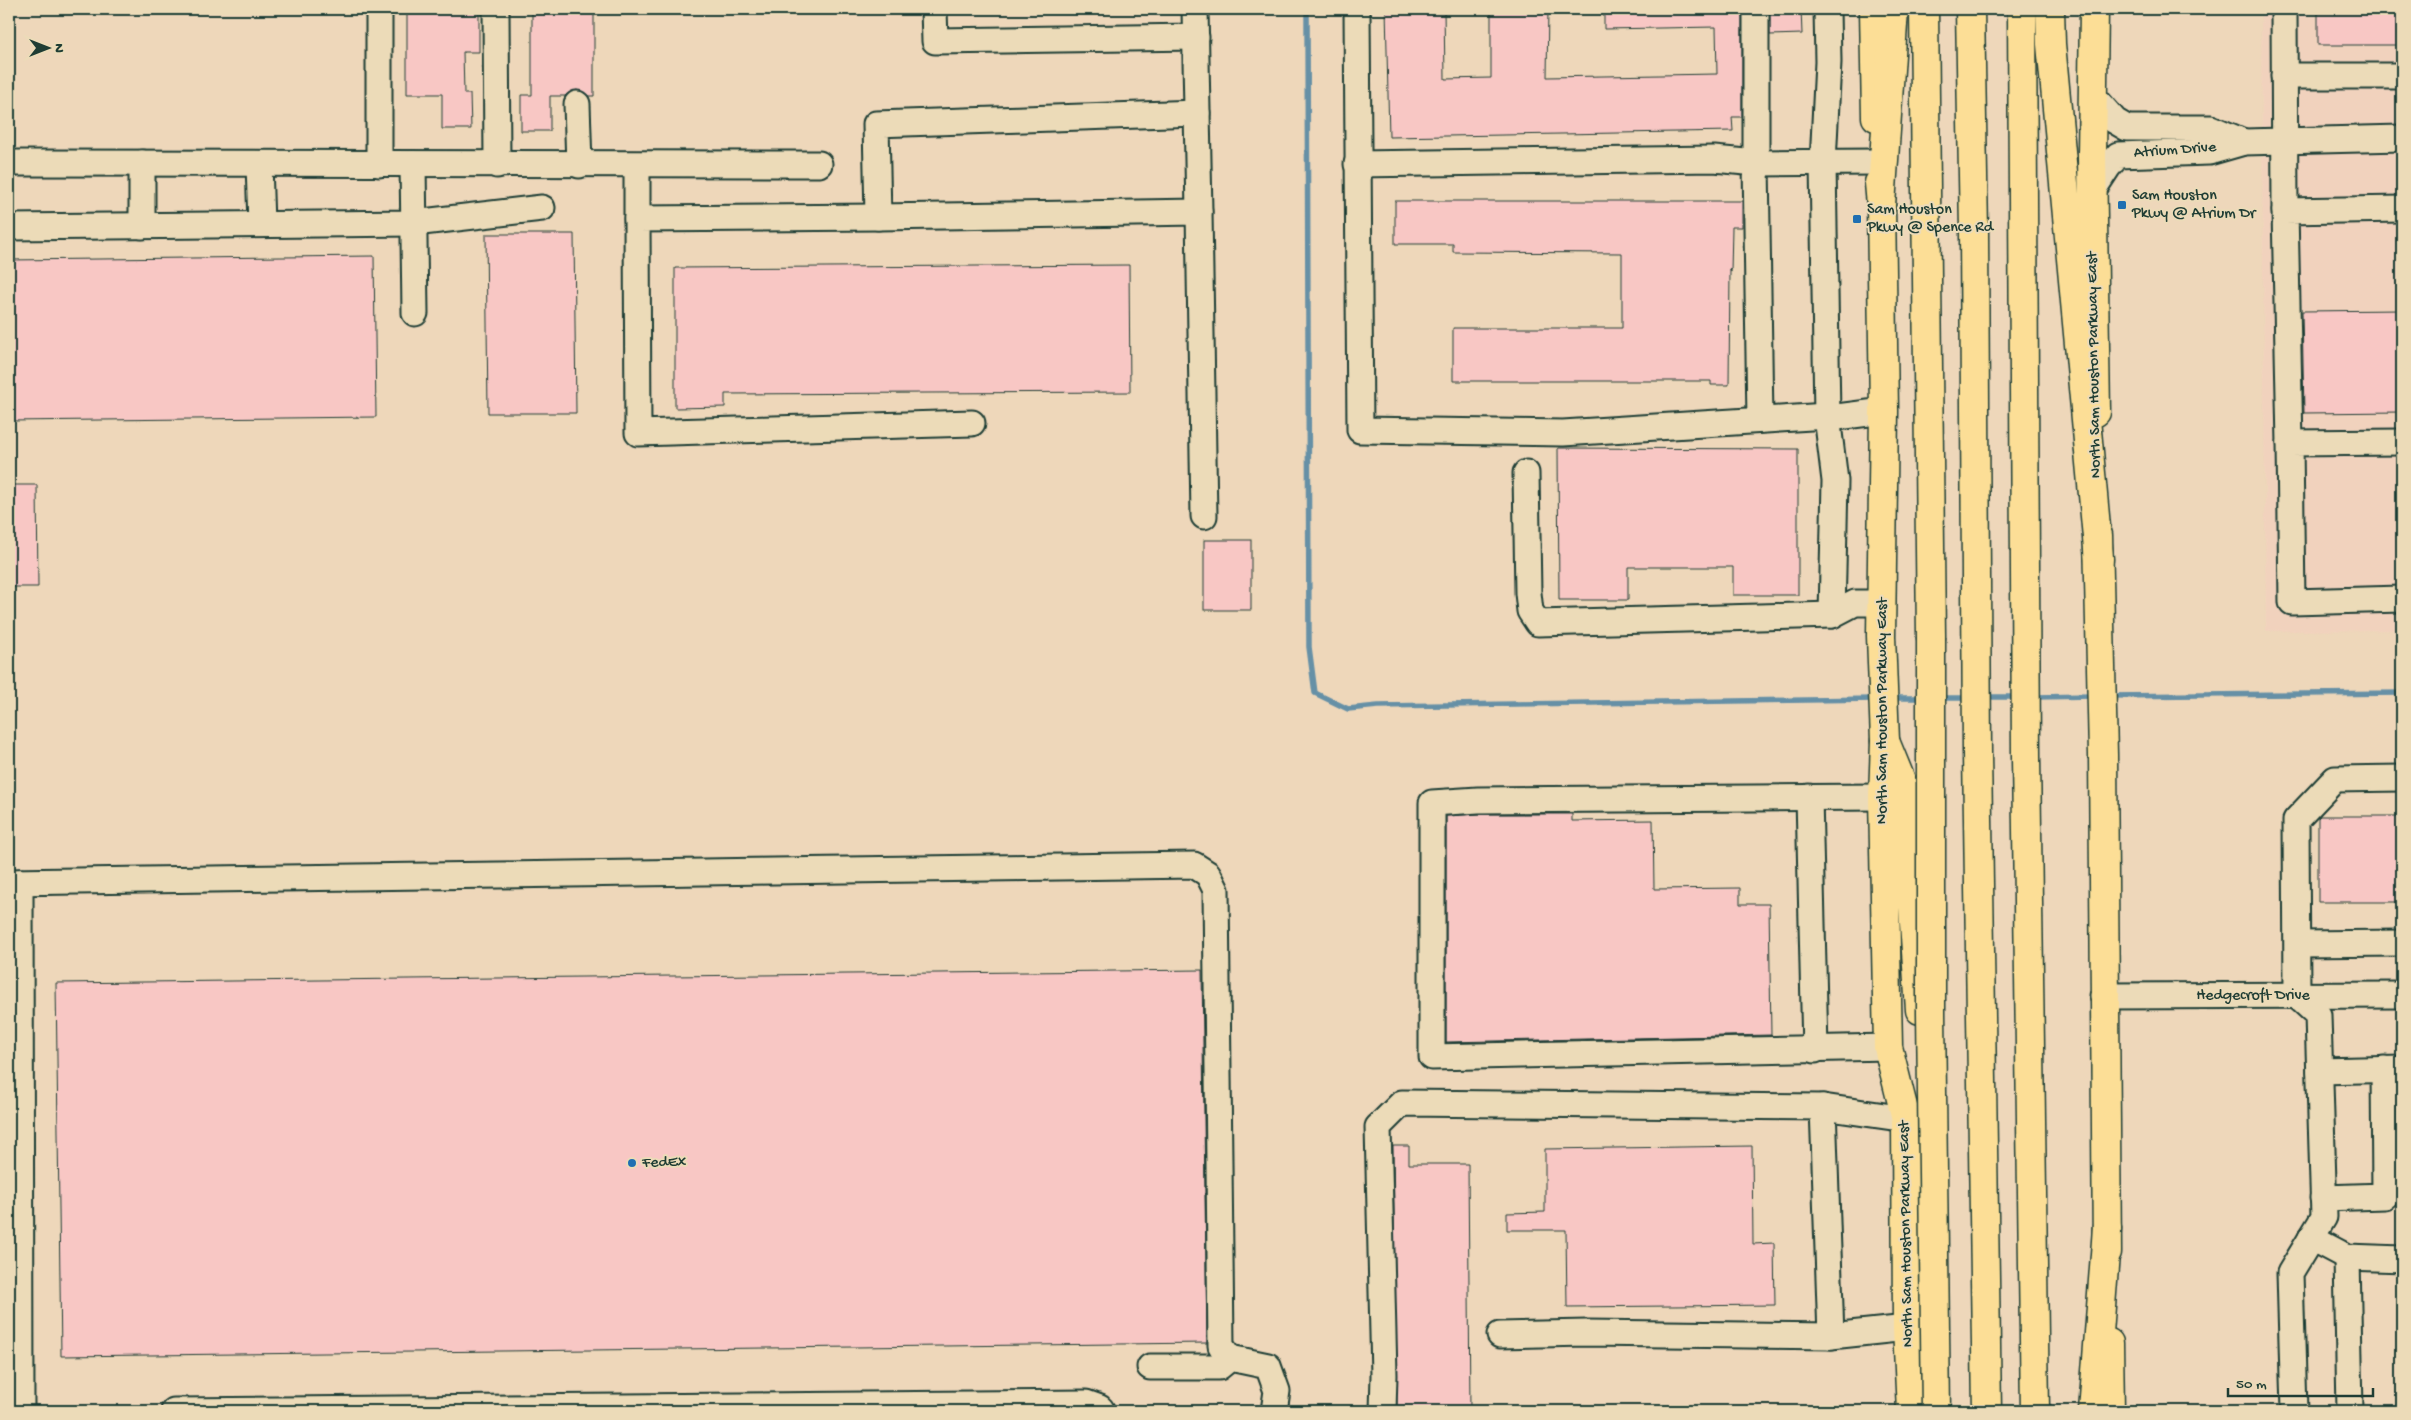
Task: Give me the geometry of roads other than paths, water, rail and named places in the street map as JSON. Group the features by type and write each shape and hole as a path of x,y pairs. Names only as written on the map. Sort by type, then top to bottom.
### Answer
{"main road":[{"name":"North Sam Houston Parkway East","path":"1874,9 1876,162 1881,205 1884,411 1882,603 1885,740 1883,796 1888,1047 1906,1119 1907,1328 1911,1411"},
{"path":"1881,205 1894,9"},
{"path":"1924,9 1931,637 1931,1013 1936,1411"},
{"path":"1970,9 1974,230 1977,753 1987,1411"},
{"path":"2022,9 2026,757 2035,1411"},
{"path":"2050,9 2051,44 2098,559"},
{"name":"North Sam Houston Parkway East","path":"2094,9 2093,190 2098,559 2103,755 2103,996 2110,1411"},
{"path":"1885,740 1905,790 1947,1411"},
{"path":"2093,1411 2107,1228"}],"street":[{"path":"379,9 379,164"},
{"path":"496,9 497,165"},
{"path":"934,9 935,41 1196,37"},
{"path":"1195,9 1204,516"},
{"path":"1357,9 1360,430 1563,433 1827,416 1837,418 1884,411"},
{"path":"1756,9 1760,420"},
{"path":"1826,9 1828,62 1822,163 1827,416 1835,481 1832,615"},
{"path":"2284,9 2284,141 2292,602 2402,598"},
{"path":"2284,76 2402,76"},
{"name":"Atrium Drive","path":"2093,96 2115,121 2127,128 2212,128 2244,142"},
{"path":"577,104 579,165"},
{"path":"878,217 876,124 1198,113"},
{"name":"Atrium Drive","path":"2093,190 2108,167 2118,156 2209,152 2244,142 2402,138"},
{"path":"1357,164 1714,158 1756,163 1876,162"},
{"path":"9,163 819,164"},
{"path":"142,163 142,226"},
{"path":"259,164 261,224"},
{"path":"413,164 415,313"},
{"path":"637,165 638,433 972,423"},
{"path":"9,227 414,223 542,208"},
{"path":"2285,211 2402,209"},
{"path":"637,219 1199,212"},
{"path":"2290,443 2402,442"},
{"path":"1526,473 1528,593 1530,611 1538,623 1832,615 1855,604 1882,603"},
{"path":"2294,1411 2290,1273 2324,1217 2318,1015 2297,996 2296,820 2335,779 2402,778"},
{"path":"1883,796 1478,800 1432,803 1432,1057 1888,1047"},
{"path":"1809,797 1815,1050"},
{"path":"20,1411 14,882 1194,866 1208,874 1216,890 1221,1346 1230,1358 1268,1366 1277,1390 1274,1411"},
{"path":"2298,944 2402,943"},
{"name":"Hedgecroft Drive","path":"2103,996 2402,995"},
{"path":"2320,1071 2393,1069 2385,1196 2323,1198"},
{"path":"1383,1411 1384,1375 1378,1127 1402,1102 1824,1107 1906,1119"},
{"path":"1824,1107 1831,1336"},
{"path":"2312,1238 2347,1258 2402,1259"},
{"path":"2347,1258 2350,1411"},
{"path":"1500,1335 1587,1333 1831,1336 1907,1328"},
{"path":"1150,1367 1219,1367 1230,1358"},
{"path":"174,1411 1086,1403 1100,1408 1102,1411"}],"waterway":[{"path":"1307,9 1309,647 1315,693 1348,709 1378,706 1877,699"},
{"path":"2109,696 2402,693"},
{"path":"2034,697 2094,696"},
{"path":"1984,697 2019,697"},
{"path":"1891,698 1924,698"},
{"path":"1939,698 1969,698"}],"place":[{"name":"Sam Houston Pkwy @ Atrium Dr","path":"2122,205"},
{"name":"Sam Houston Pkwy @ Spence Rd","path":"1857,219"},
{"name":"FedEx","path":"632,1163"}]}
